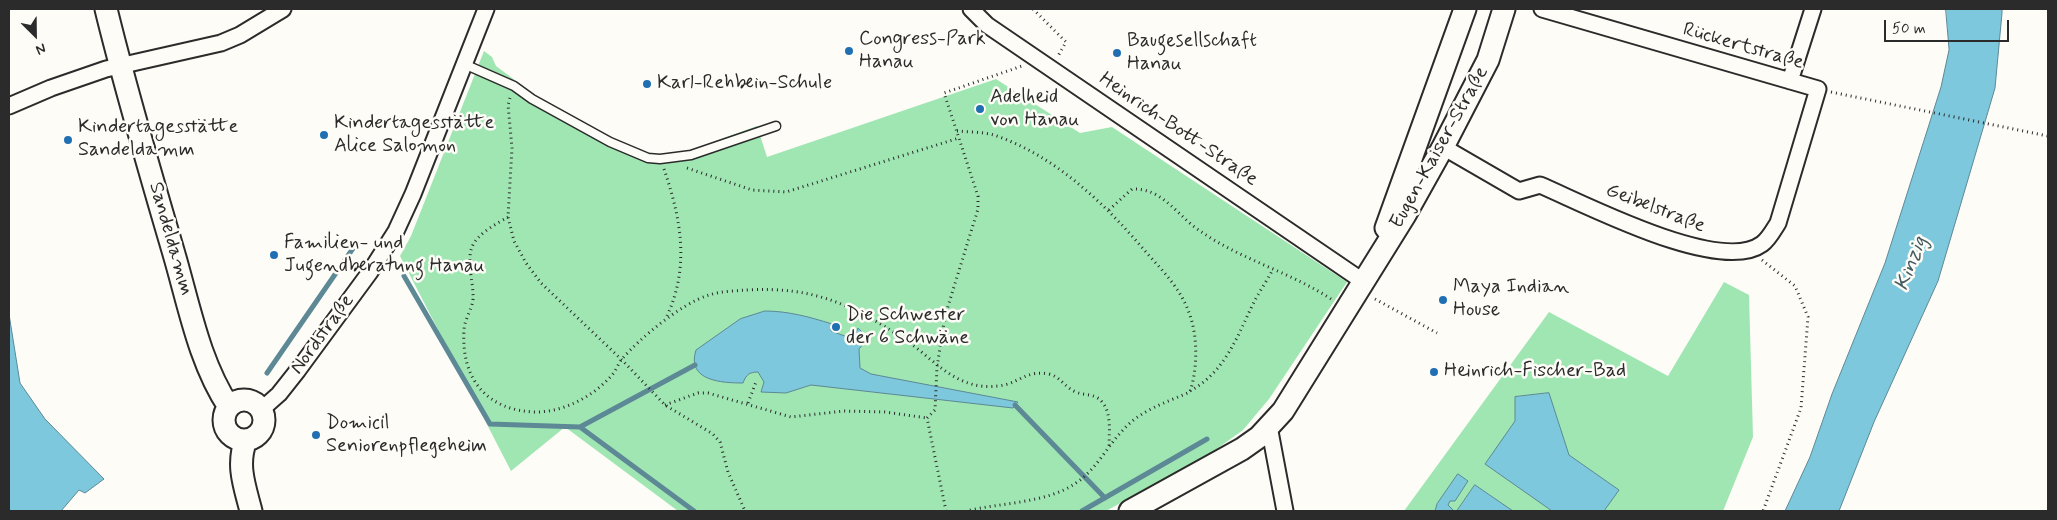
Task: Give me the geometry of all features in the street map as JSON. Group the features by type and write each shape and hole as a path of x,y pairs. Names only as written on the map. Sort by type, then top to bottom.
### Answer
{"main road":[{"name":"Sandeldamm","path":"106,9 119,65 202,348 220,394 229,407"},
{"name":"Eugen-Kaiser-Straße","path":"1364,282 1381,241 1465,9"},
{"name":"Eugen-Kaiser-Straße","path":"1130,511 1242,449 1283,411 1405,215 1443,147 1488,60 1504,9"},
{"path":"246,400 257,405 261,410 264,422 258,434 246,440 239,440 228,432 224,419 229,407 246,400"},
{"path":"246,440 241,454 241,469 251,511"}],"street":[{"path":"9,106 51,88 119,65 221,43 240,35 283,9"},
{"name":"Nordstraße","path":"261,410 279,394 298,370 370,272 396,231 413,194 486,9"},
{"name":"Heinrich-Bott-Straße","path":"971,9 987,25 1364,282"},
{"name":"Rückertstraße","path":"1542,9 1818,89"},
{"path":"1790,81 1813,9"},
{"path":"1749,250 1762,244 1778,223 1818,89"},
{"name":"Geibelstraße","path":"1443,147 1519,191 1540,185 1667,238 1697,248 1733,252 1749,250"},
{"path":"1269,426 1285,511"}],"lane":[{"path":"464,64 514,86 532,99 610,142 633,153 660,159 691,155 776,126"}],"path":[{"path":"1033,9 1066,42 1051,67"},
{"path":"927,418 934,410 938,367 951,294 978,209 975,184 944,93 1008,71"},
{"path":"514,86 508,105 512,148 508,216 518,248 526,263 541,283 622,360 665,405 713,434 720,442 728,472 744,511"},
{"path":"1818,89 2048,136"},
{"path":"957,130 992,135 1041,158 1110,210 1177,287 1189,311 1195,352 1194,377 1190,392"},
{"path":"660,159 752,190 786,192 959,138"},
{"path":"660,159 679,216 680,280 676,297 666,317"},
{"path":"1110,210 1132,189 1144,189 1158,194 1193,225 1213,239 1235,252 1310,286 1347,310 1376,299 1437,333"},
{"path":"508,216 485,231 472,246 470,260 474,279 473,303 464,330 465,354 469,370 484,394 492,402 520,411 539,412 576,403 595,391 612,375 622,360 666,317 709,295 764,289 792,290 833,299 856,309 909,342 938,367 974,385 1004,385 1030,373 1049,374 1062,379 1069,389 1079,394 1091,394 1102,402 1108,416 1109,448"},
{"path":"1749,250 1795,286 1808,317 1801,408 1762,511"},
{"path":"966,511 1048,495 1076,483 1101,459 1122,430 1133,420 1152,408 1190,392 1213,376 1237,341 1254,302 1273,270"},
{"path":"748,403 756,382"},
{"path":"665,405 698,393 708,393 748,403 791,417 844,411 885,412 927,418"},
{"path":"927,418 946,511"}],"green space":[{"path":"484,51 492,57 496,66 543,101 635,150 663,155 688,151 757,126 767,157 996,79 1080,133 1112,127 1347,282 1269,399 1243,430 1211,453 1106,511 678,511 565,427 511,471 400,256 411,236"},
{"path":"1724,282 1749,295 1753,437 1723,511 1404,511 1549,312 1668,376"}],"water":[{"name":"Kinzig","path":"1946,9 2002,9 2002,13 1995,88 1938,281 1874,422 1839,511 1785,511 1810,457 1832,394 1885,263 1941,87 1949,50"},
{"path":"765,311 799,315 832,324 831,331 853,339 858,328 868,338 859,349 860,368 871,374 1018,402 1013,408 811,385 786,393 761,392 764,382 758,372 748,374 743,383 716,381 701,374 696,368 694,360 696,350 740,319"},
{"path":"9,314 20,383 45,419 104,479 85,493 79,490 61,511 9,511"},
{"path":"1549,393 1569,455 1619,490 1604,511 1552,511 1485,464 1515,421 1515,397"},
{"path":"1458,474 1468,481 1455,501 1450,501 1448,505 1454,511 1435,511 1437,504"},
{"path":"1475,485 1513,511 1457,511"}],"waterway":[{"path":"267,373 356,244"},
{"path":"404,276 490,424 580,427 694,511"},
{"path":"580,427 695,365"},
{"path":"1015,405 1105,498"},
{"path":"1082,511 1207,439"}],"place":[{"name":"Congress-Park Hanau","path":"849,51"},
{"name":"Baugesellschaft Hanau","path":"1117,53"},
{"name":"Karl-Rehbein-Schule","path":"647,84"},
{"name":"Adelheid von Hanau","path":"980,109"},
{"name":"Kindertagesstätte Alice Salomon","path":"324,135"},
{"name":"Kindertagesstätte Sandeldamm","path":"68,140"},
{"name":"Familien- und Jugendberatung Hanau","path":"274,255"},
{"name":"Maya Indian House","path":"1443,300"},
{"name":"Die Schwester der 6 Schwäne","path":"836,327"},
{"name":"Heinrich-Fischer-Bad","path":"1434,372"},
{"name":"Domicil Seniorenpflegeheim","path":"316,435"}]}
